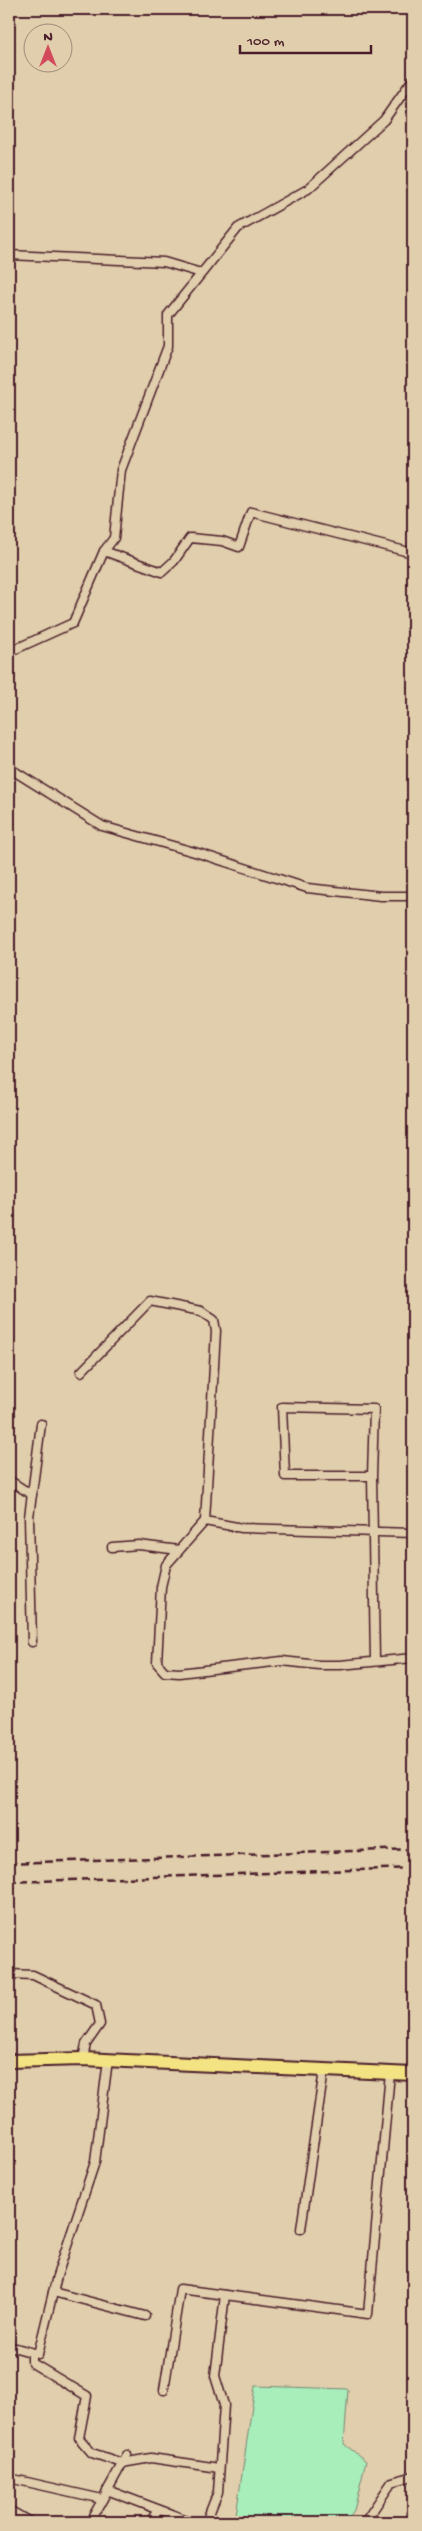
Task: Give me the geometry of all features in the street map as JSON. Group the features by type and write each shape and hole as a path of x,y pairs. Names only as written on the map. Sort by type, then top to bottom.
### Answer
{"main road":[{"path":"9,2061 83,2059 413,2074"}],"street":[{"path":"9,652 73,624 104,551 114,538 121,470 168,346 168,315 238,228 308,190 384,120 413,79"},
{"path":"9,255 164,262 201,273"},
{"path":"104,551 162,572 174,561 190,538 222,541 239,547 251,512 413,553"},
{"path":"9,768 102,826 198,853 307,888 381,896 413,896"},
{"path":"81,1372 150,1301 201,1311 214,1320 216,1331 205,1521 166,1564 161,1587 157,1663 165,1672 179,1673 282,1661 318,1665 413,1658"},
{"path":"372,1476 285,1476 282,1407 374,1409 372,1476 374,1661"},
{"path":"32,1642 29,1517 41,1424"},
{"path":"9,1480 32,1496"},
{"path":"205,1521 242,1528 413,1533"},
{"path":"112,1547 139,1545 179,1550"},
{"path":"9,1974 33,1975 96,2005 100,2024 86,2044 83,2059"},
{"path":"9,2346 38,2354 53,2292 95,2162 108,2060"},
{"path":"301,2229 306,2181 314,2151 324,2070"},
{"path":"164,2390 180,2289 368,2314 390,2073"},
{"path":"53,2292 145,2316"},
{"path":"206,2522 218,2492 224,2405 215,2376 225,2295"},
{"path":"32,2353 32,2363 87,2396 79,2438 92,2453 122,2463 152,2458 220,2468"},
{"path":"90,2522 127,2454"},
{"path":"365,2522 392,2482 413,2476"},
{"path":"9,2478 102,2499"},
{"path":"107,2490 192,2522"},
{"path":"9,2510 30,2522"},
{"path":"151,2522 158,2510"}],"green space":[{"path":"255,2386 348,2389 344,2444 366,2461 354,2510 346,2522 269,2522 236,2515"}],"railway":[{"path":"9,1863 413,1849"},
{"path":"9,1882 413,1868"}]}
